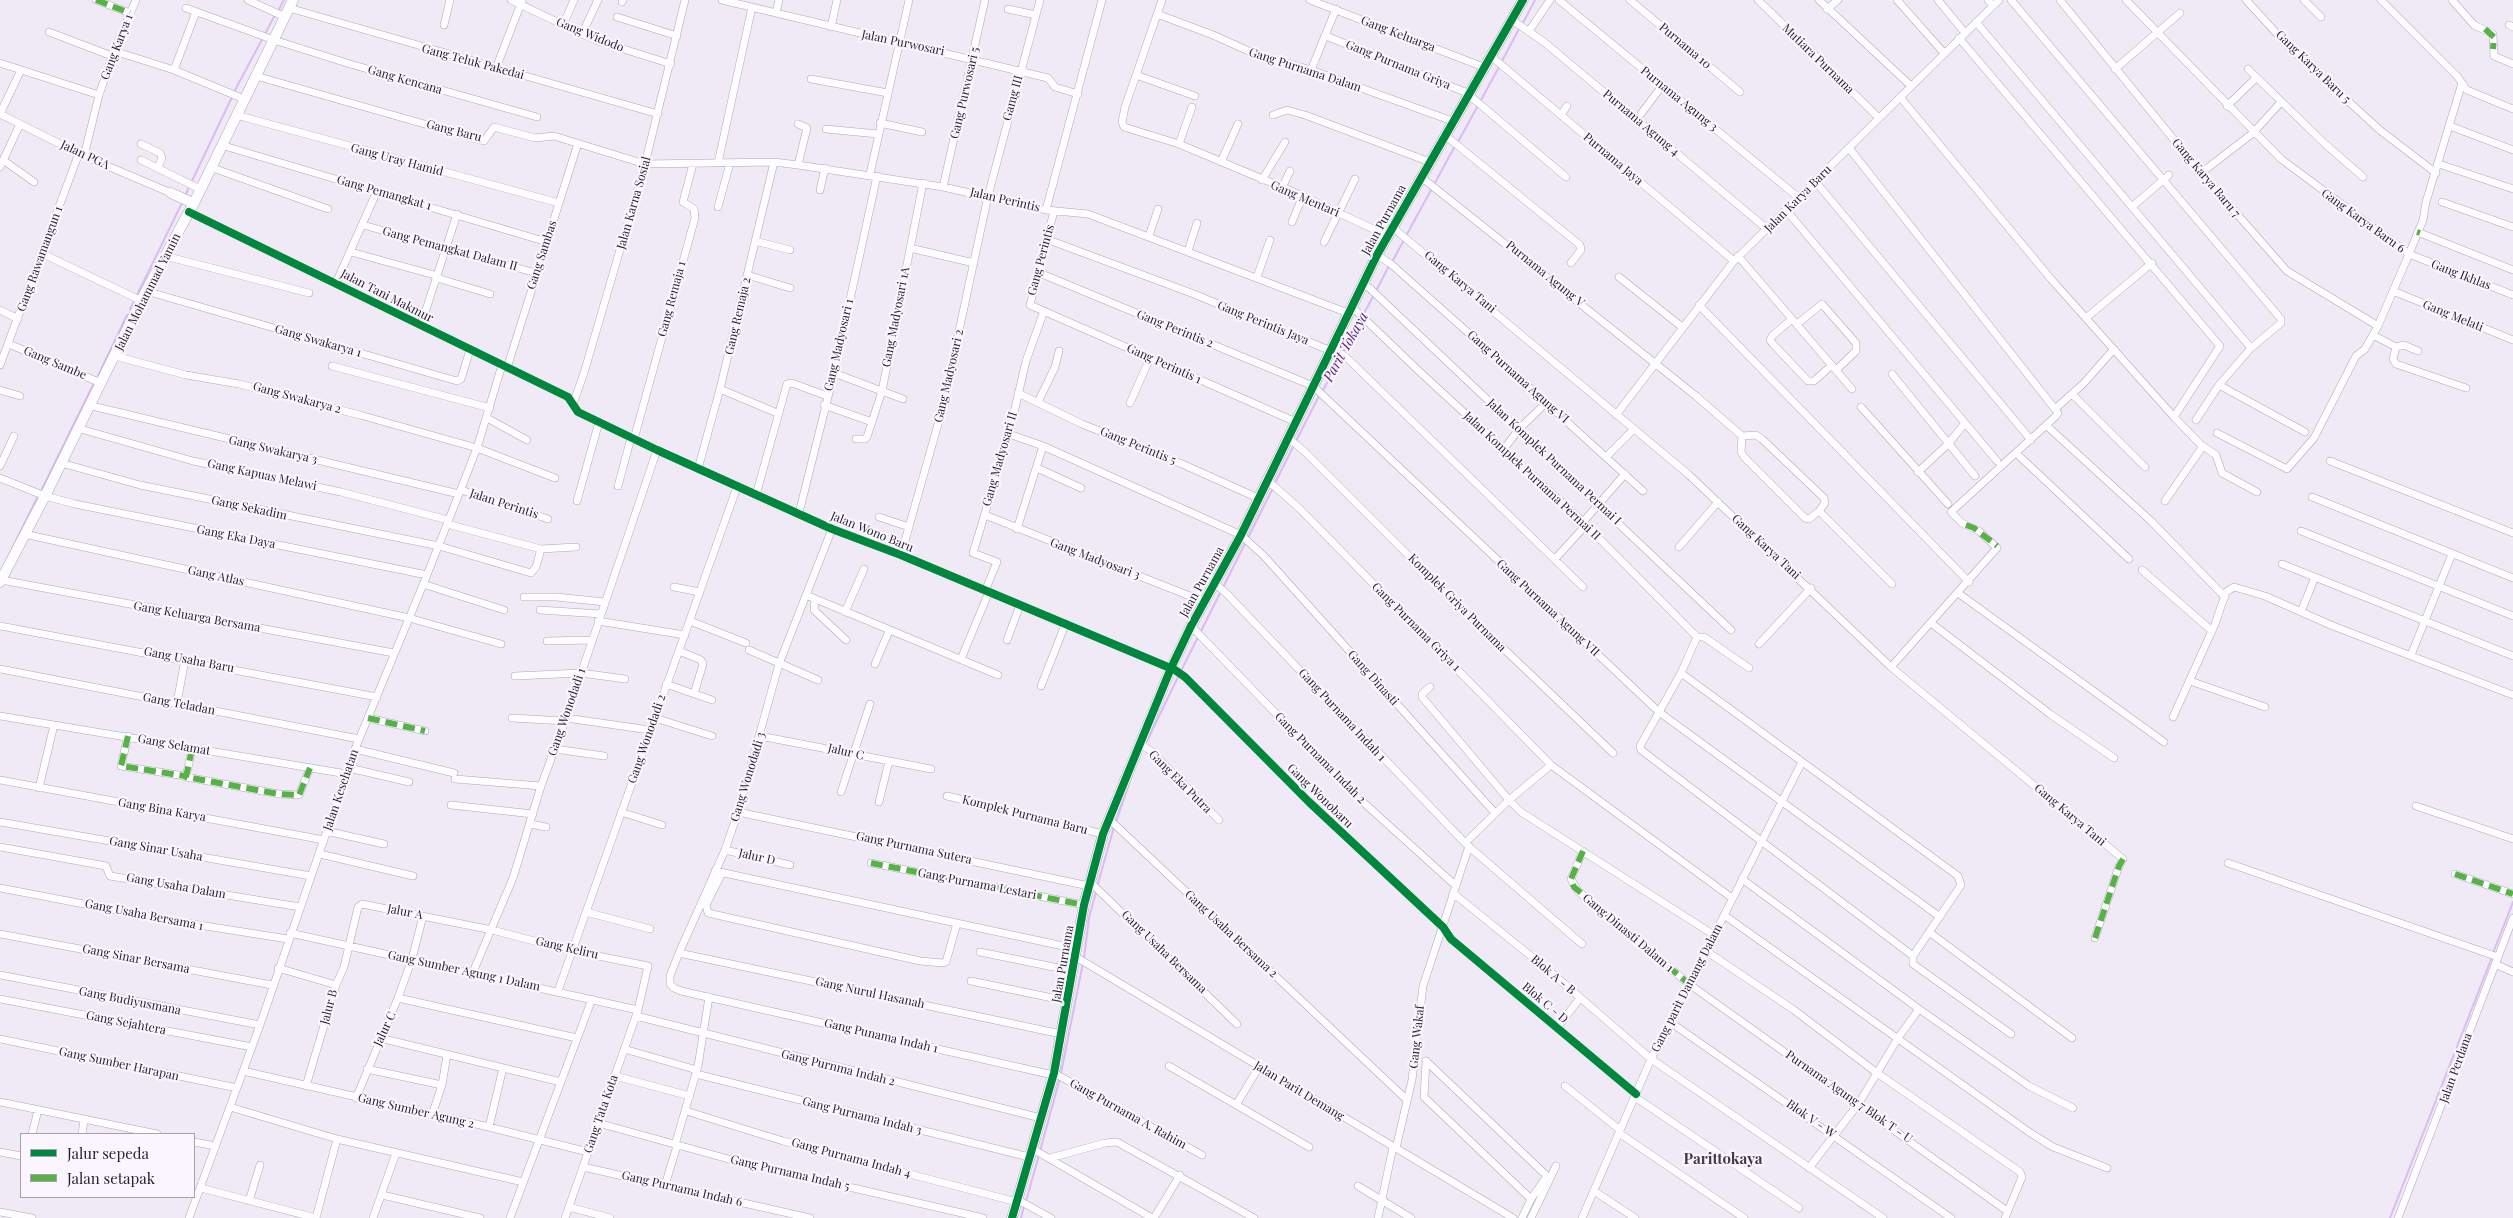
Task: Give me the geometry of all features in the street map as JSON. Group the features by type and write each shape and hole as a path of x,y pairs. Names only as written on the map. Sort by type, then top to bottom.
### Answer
{"street":[{"path":"96,0 130,13"},
{"name":"Gang Karya 1","path":"82,154 113,54 136,0"},
{"name":"Gang Teluk Pakedai","path":"248,0 264,8 288,11 658,114"},
{"path":"444,26 450,0"},
{"name":"Gang Widodo","path":"512,0 521,2 582,34 671,64"},
{"path":"563,25 574,0"},
{"path":"582,34 598,0"},
{"name":"Jalan Karna Sosial","path":"573,404 584,373 646,164 685,0"},
{"name":"Jalan Purwosari","path":"722,0 1050,79 1055,87 1078,94"},
{"path":"776,14 779,0"},
{"path":"831,27 838,0"},
{"name":"Gang Madyosari 1","path":"799,513 824,405 834,373 873,175 880,123 910,0"},
{"name":"Gang Purwosari 5","path":"943,187 985,0"},
{"name":"Gamg III","path":"988,196 1040,0"},
{"path":"1046,210 1102,0"},
{"path":"1162,0 1136,75 1195,96"},
{"name":"Gang Keluarga","path":"1310,0 1486,68"},
{"name":"Jalan Purnama","path":"1012,1218 1021,1202 1041,1118 1057,1075 1061,1034 1073,971 1080,956 1084,906 1093,886 1103,834 1173,669 1205,602 1243,536 1258,498 1290,440 1296,422 1316,388 1352,310 1430,162 1448,137 1486,68 1494,58 1523,0"},
{"path":"1527,29 1550,0"},
{"name":"Purnama Agung 3","path":"1559,0 1798,198"},
{"name":"Purnama 10","path":"1630,0 1740,92"},
{"name":"Mutiara Purnama","path":"1758,0 1879,118"},
{"path":"1819,0 1912,86"},
{"path":"1827,9 1838,0"},
{"path":"1897,0 1944,53"},
{"path":"1938,0 1965,32"},
{"name":"Jalan Karya Baru","path":"1616,414 1736,259 1976,22 1990,3 1999,0"},
{"path":"2011,0 2167,178 2281,319 2281,323 2251,348 2219,385 2196,420"},
{"name":"Gang Karya Baru 7","path":"2060,0 2201,174 2287,271 2378,326"},
{"name":"Gang Karya Baru 6","path":"2126,0 2253,133 2306,180 2409,254 2373,335 2365,349 2356,356 2314,438 2287,469 2217,434"},
{"name":"Gang Karya Baru 5","path":"2246,0 2290,48 2382,131 2436,173"},
{"path":"2304,0 2321,18"},
{"path":"2380,0 2469,92 2513,109"},
{"path":"2452,0 2470,22 2493,34 2493,49 2496,57 2513,64"},
{"path":"496,68 521,2"},
{"path":"718,163 752,7"},
{"name":"Gang Kencana","path":"186,8 274,40 537,117"},
{"path":"1008,9 1036,15"},
{"path":"1311,70 1336,9"},
{"name":"Jalan Mohammad Yamin","path":"0,581 45,496 88,405 192,206 288,11"},
{"path":"174,70 196,12"},
{"path":"2115,68 2180,13"},
{"name":"Gang Purnama Dalam","path":"1157,14 1213,35 1253,53 1311,70 1455,122"},
{"path":"617,17 677,36"},
{"name":"Purnama Agung 4","path":"1513,20 1527,29 1637,119 1767,229"},
{"path":"1976,22 2251,348"},
{"path":"49,32 113,54 174,70 244,99"},
{"name":"Gang Purnama Griya","path":"1326,36 1471,96 1566,177"},
{"path":"1960,38 2112,221 2152,263 2220,346 2174,417"},
{"name":"Purnama Jaya","path":"1494,58 1736,259 1794,321 1852,389"},
{"path":"0,63 99,95"},
{"path":"2248,69 2363,177"},
{"path":"0,114 21,70"},
{"name":"Gang Mentari","path":"1136,75 1125,107 1122,125 1134,132 1179,144 1303,196 1338,213 1406,237"},
{"name":"Gang Baru","path":"256,76 484,141 494,127 535,138 554,136 646,164"},
{"path":"2227,106 2256,78"},
{"path":"811,79 888,92"},
{"path":"2409,254 2423,220 2426,202 2462,83"},
{"path":"1637,119 1662,86"},
{"path":"1900,97 1993,211 2086,318 2174,417 2203,446 2216,455 2222,473 2256,492"},
{"path":"2201,174 2253,133 2282,102"},
{"path":"1561,115 1567,106"},
{"path":"1179,144 1192,107"},
{"path":"1273,115 1287,110 1305,115 1430,162"},
{"name":"Jalan PGA","path":"0,114 82,154 171,193"},
{"name":"Gang Uray Hamid","path":"236,115 559,203"},
{"path":"880,123 922,132"},
{"path":"20,124 2,164 34,182"},
{"path":"798,124 807,128 798,165"},
{"path":"1222,162 1238,124"},
{"path":"2450,126 2513,150"},
{"path":"826,129 878,134"},
{"path":"1448,137 1580,245 1581,250 1571,263"},
{"path":"1262,180 1285,142"},
{"name":"Gang Sambas","path":"504,367 547,242 578,143"},
{"path":"141,144 160,153 162,158 158,167"},
{"name":"Gang Pemangkat 1","path":"222,145 547,242"},
{"path":"1849,148 2058,413 2017,454 1951,512 1962,523 1979,531 1997,547 1969,582 1891,667"},
{"name":"Gang Rawamangun 1","path":"0,365 3,350 9,344 82,154"},
{"path":"141,160 200,189"},
{"name":"Jalan Perintis","path":"646,164 774,162 923,183 1046,210 1088,214 1352,310"},
{"name":"Gang Remaja 2","path":"698,469 720,389 774,162"},
{"path":"718,207 730,163"},
{"name":"Gang Remaja 1","path":"633,438 695,218 694,209 684,203 683,200 693,164"},
{"path":"2442,164 2513,189"},
{"path":"210,167 328,209"},
{"path":"820,190 824,168"},
{"path":"1282,188 1290,171"},
{"name":"Purnama Agung V","path":"1423,178 1742,436"},
{"path":"2133,206 2167,178"},
{"path":"1324,242 1355,179"},
{"path":"1815,181 2031,440"},
{"name":"Gang Madyosari 1A","path":"856,439 867,437 882,390 923,183"},
{"path":"336,283 377,190"},
{"path":"171,193 192,206"},
{"name":"Gang Madyosari 2","path":"901,555 942,410 988,196"},
{"path":"1292,222 1303,196"},
{"path":"2442,202 2513,227"},
{"name":"Jalan Tani Makmur","path":"192,206 336,283 568,397 573,404"},
{"path":"1149,236 1158,209"},
{"path":"1786,210 1997,461"},
{"name":"Gang Perintis","path":"1033,306 1029,304 1054,211"},
{"path":"421,325 457,214"},
{"path":"1188,251 1197,223"},
{"name":"Gang Pemangkat Dalam II","path":"363,225 536,273"},
{"path":"2420,233 2513,270"},
{"name":"Gang Karya Tani","path":"1406,237 1718,502 1811,588 1891,667 2123,860 2119,866 2095,938"},
{"name":"Gang Perintis Jaya","path":"1046,238 1158,282 1194,294 1334,350 1346,357 1583,587"},
{"path":"1257,277 1270,240"},
{"path":"755,241 790,250"},
{"path":"910,248 974,263"},
{"path":"351,252 490,294"},
{"path":"43,254 123,292 143,298"},
{"name":"Gang Ikhlas","path":"2409,254 2513,295"},
{"path":"165,256 309,292"},
{"name":"Gang Purnama Agung VI","path":"1380,257 1391,264 1547,402 1643,491"},
{"path":"2086,318 2152,263"},
{"name":"Gang Perintis 2","path":"1037,272 1316,388 1328,398"},
{"path":"747,275 790,288"},
{"path":"1619,277 1682,327"},
{"name":"Jalan Komplek Purnama Permai I","path":"1366,284 1731,630"},
{"name":"Gang Melati","path":"2393,291 2513,340"},
{"name":"Gang Swakarya 1","path":"143,298 457,381 461,378 470,350"},
{"path":"1822,304 1856,343 1856,351 1814,381 1808,381 1770,340 1772,336 1794,321 1822,304"},
{"path":"1699,305 1969,582"},
{"name":"Gang Perintis 1","path":"1033,306 1296,422"},
{"path":"0,310 18,319"},
{"name":"Jalan Komplek Purnama Permai II","path":"1352,310 1364,318 1584,523 1697,637"},
{"name":"Gang Madyosari II","path":"987,591 997,562 973,553 1009,434 1026,361 1044,312"},
{"path":"2373,335 2396,347 2404,345 2418,351"},
{"name":"Gang Sambe","path":"9,344 101,383"},
{"path":"2396,347 2393,358 2396,364 2466,388"},
{"path":"2055,409 2072,394 2114,349"},
{"path":"1038,402 1055,366 1059,351"},
{"name":"Gang Swakarya 2","path":"115,356 186,374 239,384 477,448 555,478"},
{"path":"1130,403 1150,358"},
{"path":"332,366 490,408"},
{"name":"Jalan Kesehatan","path":"190,1218 198,1191 260,1025 272,984 320,854 326,831 355,749 439,546 477,448 504,367"},
{"path":"834,373 903,399"},
{"path":"1892,374 1975,476"},
{"path":"756,495 778,412 789,383 827,396"},
{"path":"2219,385 2305,432"},
{"path":"720,389 778,412"},
{"path":"0,390 20,396"},
{"name":"Gang Perintis 5","path":"1018,393 1082,424 1182,464 1258,498"},
{"path":"2072,394 2146,466"},
{"name":"Gang Purnama Agung VII","path":"1328,398 1659,712 1940,917"},
{"path":"1504,449 1519,429 1547,402"},
{"name":"Jalan Wono Baru","path":"573,404 578,411 657,450 832,529 901,555 1173,669"},
{"name":"Gang Swakarya 3","path":"88,405 460,492"},
{"path":"824,405 872,422"},
{"path":"1861,407 1948,504"},
{"path":"487,418 527,440"},
{"path":"577,501 599,422"},
{"path":"1918,472 1948,444 1965,423"},
{"path":"2047,426 2151,521 2225,597"},
{"name":"Gang Kapuas Melawi","path":"77,428 193,461 342,492 541,549 576,548"},
{"path":"1606,457 1634,429"},
{"name":"Gang Dinasti","path":"1009,434 1043,446 1243,536 1494,813"},
{"path":"1756,435 1762,439 1824,498 1826,502 1819,511 1808,519 1805,518 1744,457 1741,452 1742,436 1756,435"},
{"path":"0,466 14,436"},
{"path":"618,486 633,438"},
{"name":"Komplek Griya Purnama","path":"1290,440 1303,450 1460,607 1613,753"},
{"path":"1017,529 1043,446"},
{"path":"2165,501 2203,446"},
{"name":"Gang Wonodadi 1","path":"473,972 512,878 541,786 566,719 657,450"},
{"path":"2017,454 2129,559"},
{"path":"2330,460 2513,533"},
{"name":"Gang Sekadim","path":"61,463 140,485 439,546 531,573 536,567 541,549"},
{"path":"1037,468 1081,488"},
{"path":"1555,560 1598,502 1625,474"},
{"name":"Gang Eka Daya","path":"0,478 45,496 112,513 427,576"},
{"name":"Gang Purnama Griya 1","path":"1268,480 1551,765 1732,898"},
{"name":"Gang Wonodadi 2","path":"558,991 737,487"},
{"name":"Jalan Perintis","path":"460,492 548,519"},
{"path":"2312,497 2513,578"},
{"path":"1679,547 1718,502"},
{"path":"1819,511 1892,584"},
{"name":"Gang Madyosari 3","path":"985,515 1205,602"},
{"path":"879,517 909,527"},
{"name":"Gang Wonodadi 3","path":"709,997 676,990 671,985 670,976 679,953 719,872 760,736 779,664 832,529"},
{"path":"2301,532 2513,616"},
{"name":"Gang Atlas","path":"24,534 409,618 502,644"},
{"path":"2412,655 2452,554"},
{"path":"2282,564 2513,656"},
{"path":"845,612 864,569"},
{"path":"2142,570 2212,631"},
{"path":"2301,612 2315,577"},
{"name":"Gang Keluarga Bersama","path":"0,581 394,653"},
{"path":"423,584 504,610"},
{"name":"Gang Purnama Indah 1","path":"1216,585 1226,593 1467,845"},
{"path":"2173,717 2212,631 2225,597 2230,588 2234,587 2265,596 2301,612 2513,695"},
{"path":"674,588 700,592"},
{"path":"1759,644 1811,588"},
{"path":"961,660 987,591"},
{"path":"1958,593 2164,742"},
{"path":"806,595 998,676"},
{"path":"524,597 556,597 605,602"},
{"path":"815,599 813,607 815,612 846,640"},
{"path":"1007,640 1020,605"},
{"path":"540,610 600,617 685,635"},
{"path":"690,621 748,646 779,664 818,680"},
{"path":"1931,623 2050,714 2114,758"},
{"path":"1040,686 1065,624"},
{"name":"Gang Usaha Baru","path":"0,626 185,659 378,697"},
{"name":"Gang Purnama Indah 2","path":"1194,628 1353,793 1455,885"},
{"path":"875,664 889,631"},
{"path":"1749,668 1704,637 1697,637 1681,673 1640,746 1641,750 1763,840 1913,956"},
{"path":"547,641 592,640"},
{"path":"678,651 701,660 703,664 694,694"},
{"path":"177,703 185,659"},
{"name":"Gang Teladan","path":"0,669 359,739"},
{"name":"Gang Wonobaru","path":"1173,669 1185,677 1309,802 1442,927"},
{"path":"516,676 581,673 625,679"},
{"path":"1681,673 1958,876 1961,885 1913,956 1914,964 2011,1034"},
{"path":"2190,681 2265,706"},
{"path":"666,684 712,700"},
{"path":"1430,687 1422,694 1422,697 1521,812 1714,935"},
{"path":"841,792 870,704"},
{"name":"Gang Selamat","path":"0,716 54,726 128,736 192,749 310,768 348,771 409,782"},
{"path":"368,718 425,731"},
{"path":"512,718 566,719 650,730"},
{"path":"655,718 712,736"},
{"path":"39,788 54,726"},
{"path":"128,736 121,766 296,796 301,793 310,768"},
{"name":"Jalur C","path":"760,736 931,769"},
{"name":"Gang Eka Putra","path":"1141,745 1151,751 1219,820"},
{"path":"185,776 192,749"},
{"path":"355,749 455,776 541,786"},
{"path":"555,749 604,756"},
{"path":"879,802 889,761"},
{"name":"Gang parit Damang Dalam","path":"1582,1218 1651,1058 1802,762"},
{"path":"1442,927 1467,845 1494,813 1551,765"},
{"name":"Gang Bina Karya","path":"0,780 324,840"},
{"name":"Komplek Purnama Baru","path":"947,796 1103,834"},
{"path":"451,805 533,814"},
{"path":"2416,806 2513,839"},
{"path":"621,812 662,825"},
{"name":"Gang Purnama Sutera","path":"738,812 1093,886"},
{"name":"Gang Usaha Bersama 2","path":"1110,820 1407,1100"},
{"name":"Gang Sinar Usaha","path":"0,822 311,876"},
{"path":"530,824 546,827"},
{"path":"326,831 384,844"},
{"path":"1467,845 1582,944"},
{"name":"Gang Usaha Dalam","path":"0,847 106,866 110,876 300,907"},
{"name":"Jalur D","path":"725,850 790,865"},
{"name":"Gang Dinasti Dalam 1","path":"1583,851 1571,879 1574,887 1689,984"},
{"path":"320,854 413,876"},
{"name":"Gang Purnama Lestari","path":"871,863 1084,906"},
{"path":"2228,863 2494,958 2513,972"},
{"path":"719,872 706,906 706,911 710,913 920,961 943,964 946,962 957,923"},
{"name":"Jalan Parit Demang","path":"719,872 957,923 1080,956 1258,1067 1513,1218"},
{"path":"2454,874 2513,894"},
{"path":"1742,879 1919,1009 2030,1086 2073,1108"},
{"name":"Gang Usaha Bersama","path":"1093,886 1237,1024"},
{"name":"Gang Usaha Bersama 1","path":"0,888 167,920 289,936"},
{"name":"Blok A - B","path":"1453,893 1651,1058 1882,1218"},
{"name":"Jalur A","path":"349,946 360,904 492,930"},
{"path":"586,912 650,929"},
{"path":"1724,915 1898,1038 1979,1098 2053,1147 2107,1168"},
{"name":"Jalur C","path":"356,1098 398,998 412,959 423,916"},
{"name":"Jalan Perdana","path":"2398,1218 2494,958 2513,918"},
{"name":"Blok C - D","path":"1442,927 1451,938 1635,1096 1799,1208"},
{"name":"Gang Wakaf","path":"1378,1218 1407,1100 1416,1054 1423,986 1442,927"},
{"name":"Gang Keliru","path":"492,930 573,950 643,963"},
{"path":"1929,932 2072,1038"},
{"name":"Gang Sinar Bersama","path":"0,934 272,984"},
{"name":"Gang Sumber Agung 1 Dalam","path":"289,936 349,946 473,972 592,999 637,1013"},
{"path":"336,985 349,946"},
{"path":"1706,951 1794,1010 1878,1073 2020,1172 2022,1177 2006,1215"},
{"path":"980,952 1073,971"},
{"name":"Gang Nurul Hasanah","path":"679,953 1061,1034"},
{"name":"Gang Tata Kota","path":"565,1218 637,1013 649,968 643,963"},
{"name":"Jalur B","path":"278,968 336,985 306,1086"},
{"name":"Gang Budiyusmana","path":"0,975 260,1025"},
{"path":"972,981 1068,1001"},
{"name":"Purnama Agung 7 Blok T - U","path":"1689,984 1859,1103 2006,1215"},
{"path":"665,1185 696,1072 709,997"},
{"name":"Gang Punama Indah 1","path":"709,997 1057,1075"},
{"path":"398,998 577,1038"},
{"path":"1557,1028 1580,998"},
{"name":"Gang Sejahtera","path":"0,999 252,1047"},
{"path":"510,1218 592,999"},
{"path":"1809,1168 1836,1136 1859,1103 1898,1038 1919,1009"},
{"name":"Gang Purnma Indah 2","path":"637,1013 702,1034 1041,1118"},
{"name":"Blok V - W","path":"1670,1022 1951,1218"},
{"path":"380,1038 560,1082"},
{"name":"Gang Sumber Harapan","path":"0,1039 237,1088"},
{"name":"Gang Purnama Indah 3","path":"624,1049 696,1072 1047,1156 1153,1218"},
{"path":"432,1115 442,1085 447,1055"},
{"path":"1522,1218 1530,1200 1547,1176 1426,1061 1424,1097 1530,1200"},
{"path":"1169,1066 1309,1147"},
{"path":"1236,1105 1258,1067"},
{"path":"489,1127 503,1068"},
{"path":"367,1069 442,1085"},
{"name":"Gang Sumber Agung 2","path":"243,1071 489,1127 588,1152"},
{"name":"Gang Purnama A. Rahim","path":"1057,1075 1202,1156"},
{"path":"615,1076 690,1096"},
{"path":"1565,1086 1619,1132 1744,1218"},
{"path":"0,1102 152,1133"},
{"path":"230,1107 337,1139 523,1182"},
{"path":"32,1133 38,1110"},
{"name":"Gang Purnama Indah 4","path":"686,1111 783,1141 1021,1202 1051,1218"},
{"path":"82,1133 84,1120"},
{"name":"Gang Purnama Indah 5","path":"598,1123 676,1146 983,1218"},
{"path":"198,1191 249,1201 316,1218 337,1139"},
{"path":"195,1142 216,1146"},
{"path":"1047,1156 1117,1142 1254,1218"},
{"path":"0,1152 20,1156"},
{"path":"373,1218 396,1153"},
{"path":"249,1201 260,1165"},
{"path":"1531,1218 1556,1166"},
{"name":"Gang Purnama Indah 6","path":"583,1167 810,1218"},
{"path":"1153,1218 1180,1176"},
{"path":"1358,1186 1412,1218"},
{"path":"1594,1191 1635,1218"},
{"path":"382,1194 480,1218"},
{"path":"569,1207 610,1218"},
{"path":"0,1212 32,1218"}],"waterway":[{"path":"278,11 284,0"},
{"name":"Parit Tokaya","path":"1523,23 1535,0"},
{"path":"234,92 275,15"},
{"name":"Parit Tokaya","path":"1501,63 1520,27"},
{"name":"Parit Tokaya","path":"1458,142 1499,67"},
{"path":"191,183 232,97"},
{"name":"Parit Tokaya","path":"1406,236 1455,146"},
{"path":"185,196 189,187"},
{"path":"137,295 182,203"},
{"name":"Parit Tokaya","path":"1392,262 1404,240"},
{"name":"Parit Tokaya","path":"1376,291 1389,266"},
{"name":"Parit Tokaya","path":"1363,315 1374,295"},
{"path":"130,309 135,300"},
{"path":"98,376 127,315"},
{"name":"Parit Tokaya","path":"1343,352 1361,319"},
{"name":"Parit Tokaya","path":"1322,392 1341,357"},
{"path":"42,489 93,385"},
{"name":"Parit Tokaya","path":"1296,441 1319,396"},
{"name":"Parit Tokaya","path":"1275,483 1294,445"},
{"name":"Parit Tokaya","path":"1200,633 1273,488"},
{"path":"7,559 37,498"},
{"name":"Parit Tokaya","path":"1181,671 1198,637"},
{"name":"Parit Tokaya","path":"1147,741 1179,675"},
{"name":"Parit Tokaya","path":"1116,822 1132,775"},
{"name":"Parit Tokaya","path":"1097,887 1114,827"},
{"name":"Parit Tokaya","path":"1084,958 1089,918 1096,892"},
{"path":"2493,953 2513,902"},
{"path":"2390,1218 2492,957"},
{"name":"Parit Tokaya","path":"1061,1073 1083,963"},
{"name":"Parit Tokaya","path":"1040,1151 1060,1078"},
{"name":"Parit Tokaya","path":"1026,1201 1039,1155"},
{"name":"Parit Tokaya","path":"1021,1218 1024,1206"}],"marked path":[{"path":"96,0 130,13"},
{"path":"2485,29 2494,37 2493,49"},
{"path":"1966,525 1974,528 1997,546"},
{"path":"368,718 425,731"},
{"path":"128,736 121,766 185,776"},
{"path":"192,749 186,777 279,794 299,795 310,768"},
{"path":"1583,851 1571,879 1574,887 1689,984"},
{"path":"2095,938 2123,859"},
{"path":"871,863 1084,905"},
{"path":"2455,874 2513,894"}],"cycle path":[{"path":"1012,1218 1054,1073 1084,905 1103,834 1171,668 1191,626 1241,535 1377,255 1523,0"},
{"path":"189,212 568,397 578,412 657,450 832,529 901,555 1175,670 1185,677 1309,802 1443,927 1451,939 1636,1094"}],"district":[{"name":"Parittokaya","path":"1723,1159"}]}
